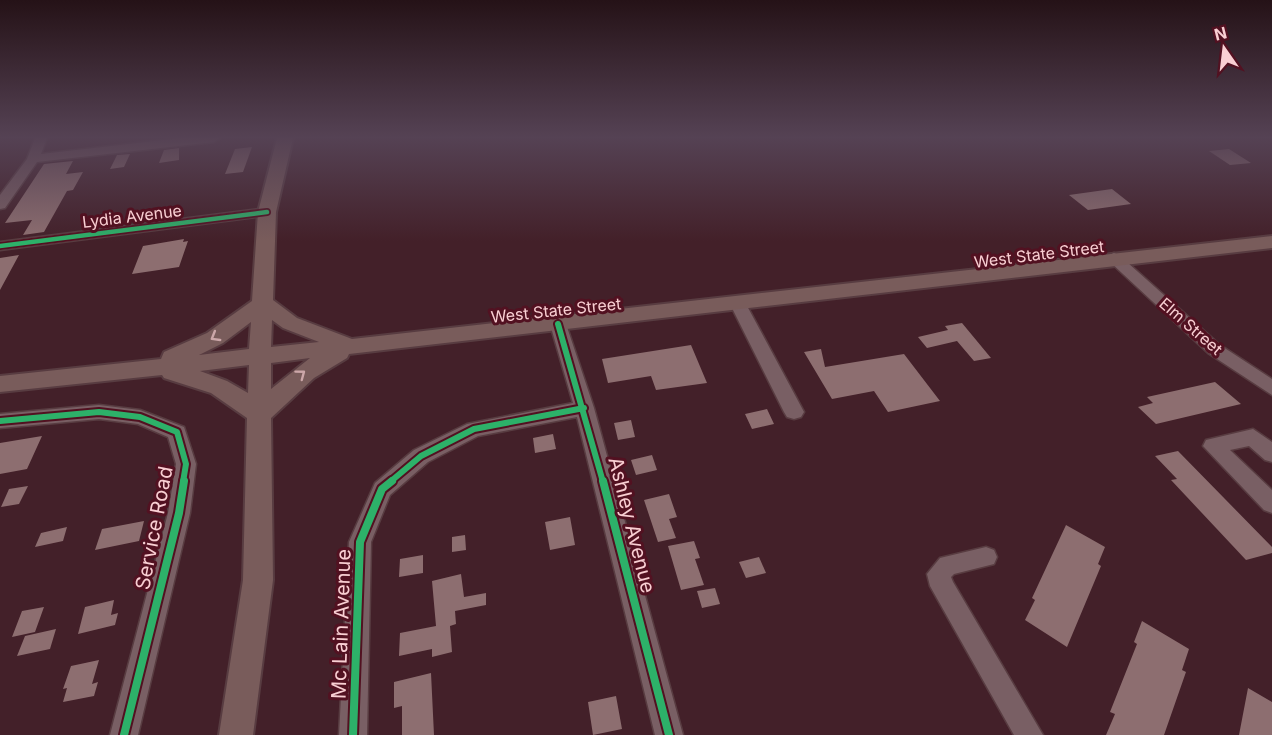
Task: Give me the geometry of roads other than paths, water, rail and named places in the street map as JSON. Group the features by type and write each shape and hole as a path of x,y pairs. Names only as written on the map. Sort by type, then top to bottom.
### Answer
{"main road":[{"path":"236,735 258,580 260,356 267,212 277,172"},
{"name":"West State Street","path":"0,384 738,304 1114,258 1272,242"},
{"path":"263,303 290,323 354,346"},
{"path":"151,367 215,338 263,303"},
{"path":"260,415 291,382 314,364 354,346"},
{"path":"151,367 199,377 225,387 260,415"}],"street":[{"path":"0,205 23,172"},
{"name":"Lydia Avenue","path":"0,246 267,212"},
{"name":"Elm Street","path":"1114,258 1214,349 1272,388"},
{"path":"738,304 794,412"},
{"name":"Ashley Avenue","path":"558,324 584,408 669,735"},
{"name":"Mc Lain Avenue","path":"353,735 360,542 382,489 421,456 474,429 584,408"},
{"name":"Service Road","path":"0,422 99,412 140,417 177,432 186,465 178,513 124,735"},
{"path":"1272,454 1253,437 1213,446 1272,504"},
{"path":"986,557 948,565 939,574 942,586 1029,735"}]}
